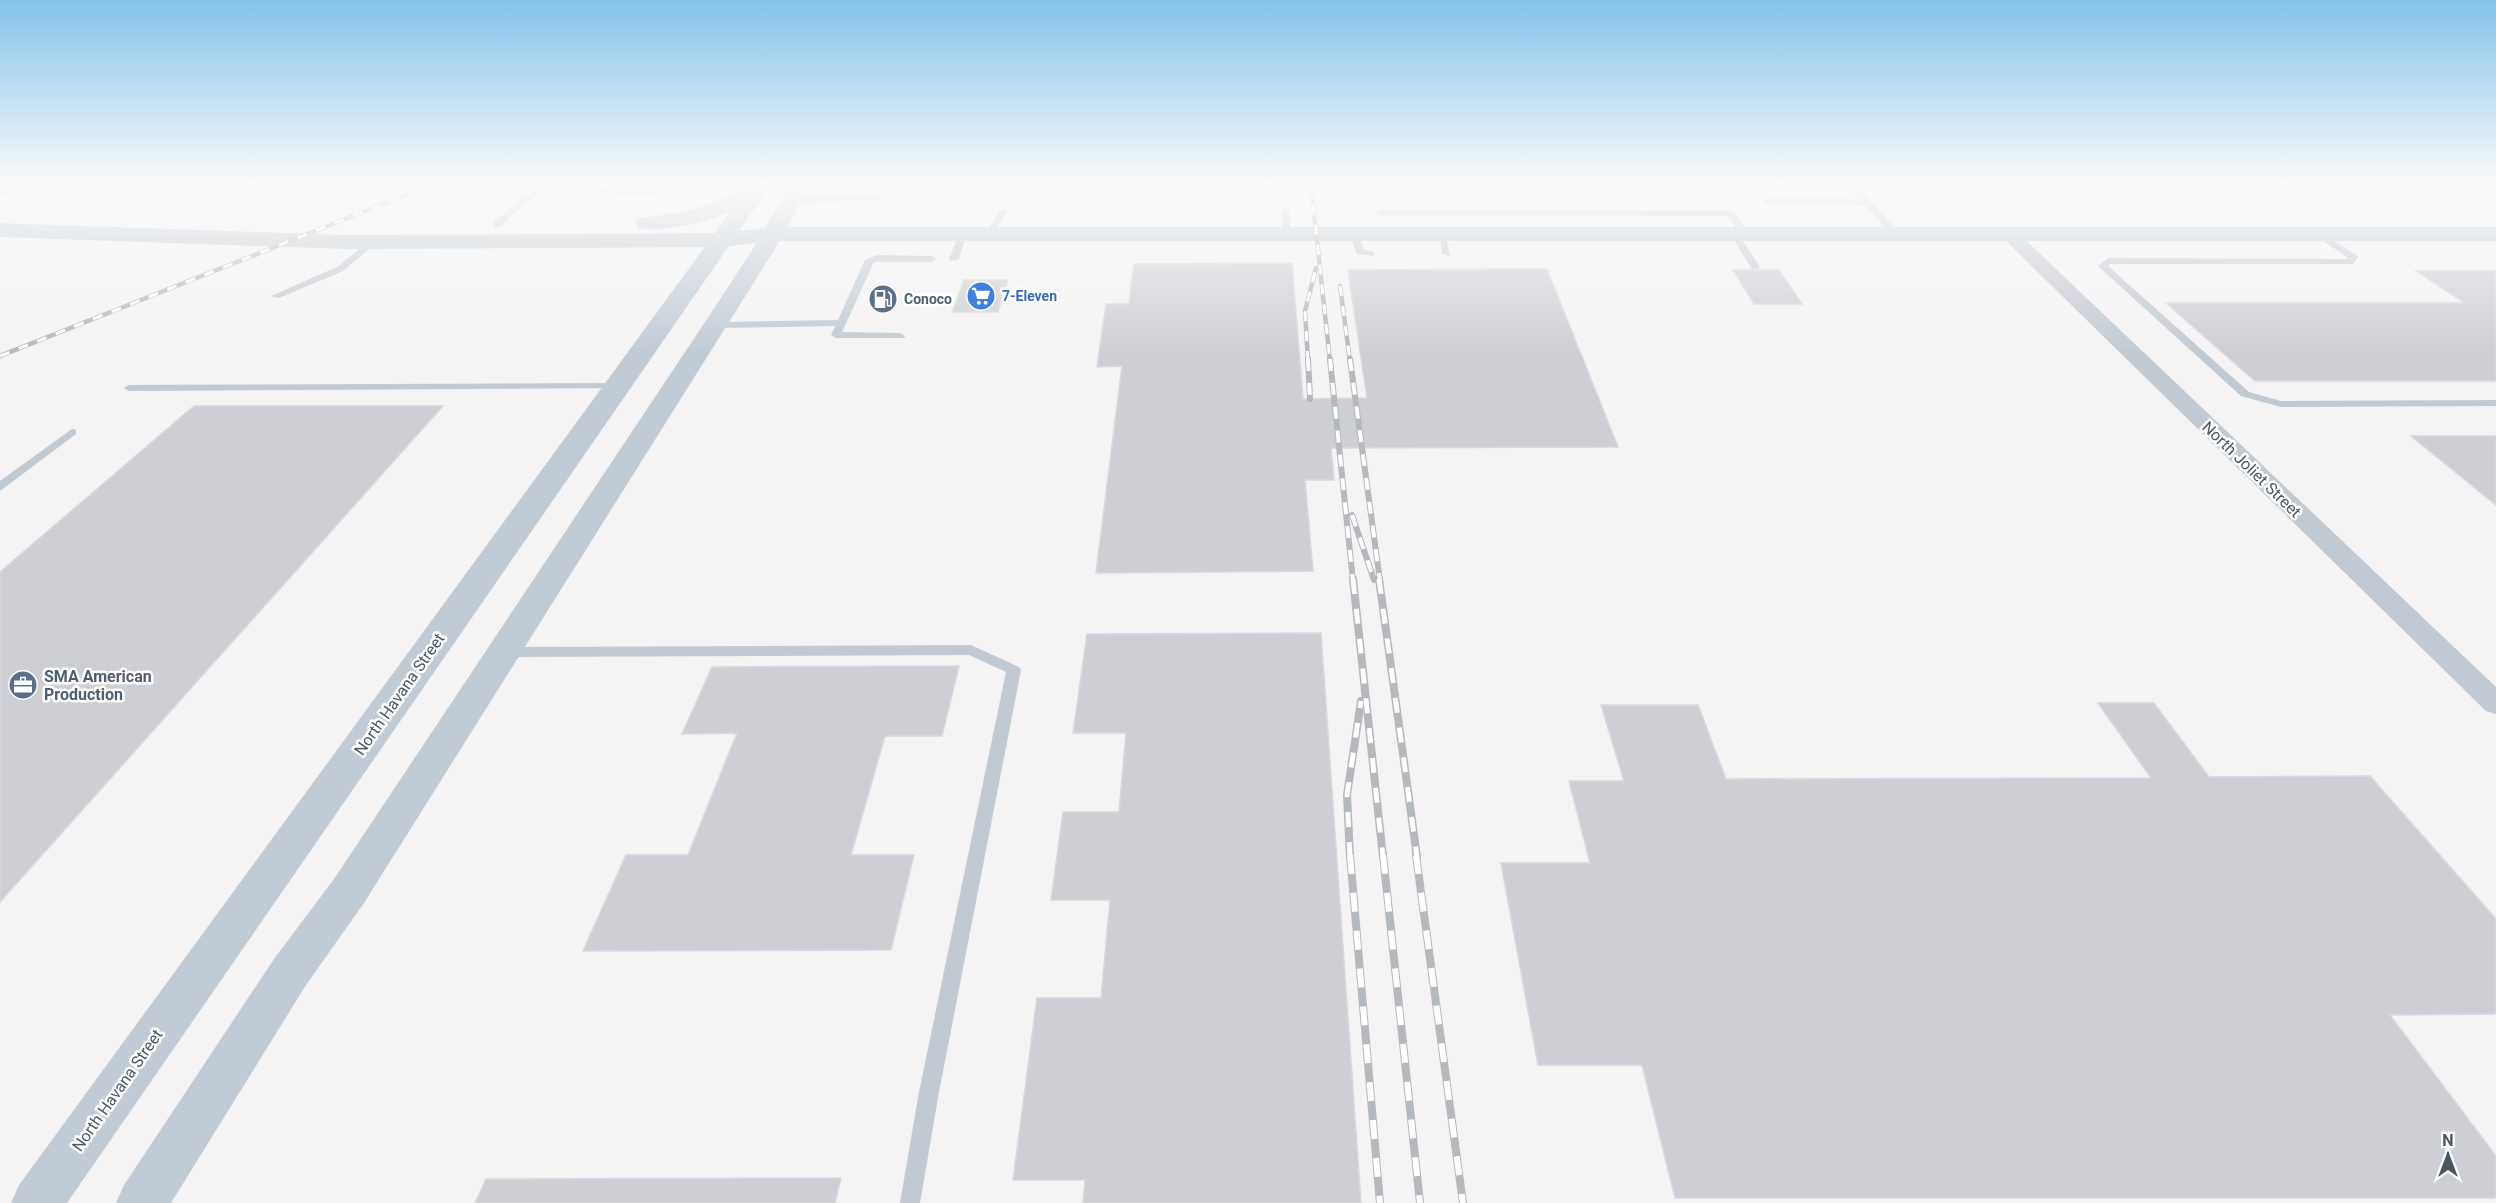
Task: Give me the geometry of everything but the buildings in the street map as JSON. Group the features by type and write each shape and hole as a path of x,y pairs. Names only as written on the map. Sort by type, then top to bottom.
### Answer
{"main road":[{"name":"North Havana Street","path":"37,1203 722,241"},
{"path":"142,1203 290,972 349,891 768,241"}],"street":[{"path":"313,241 548,241"},
{"path":"577,241 641,248 673,255 687,261 691,266 692,282"},
{"path":"1415,241 1444,244 1456,241"},
{"name":"North Joliet Street","path":"2016,241 2496,704"}],"lane":[{"path":"954,259 960,241"},
{"path":"1356,241 1360,252 1371,254"},
{"path":"1743,241 1755,267"},
{"path":"2330,241 2353,257 2350,262 2108,261 2103,266 2245,394 2281,404 2496,404"},
{"path":"276,296 340,269 373,242"},
{"path":"900,336 836,336 870,260 877,258 931,259"},
{"path":"715,325 842,323"},
{"path":"129,388 618,386"},
{"path":"0,487 72,432"},
{"path":"502,652 971,650 1014,670 932,1080 910,1203"}],"railway":[{"path":"0,356 290,241"},
{"path":"1317,241 1330,361"},
{"path":"1308,361 1305,311 1316,268"},
{"path":"1340,286 1350,361"},
{"path":"1308,359 1310,399"},
{"path":"1330,359 1353,581"},
{"path":"1350,359 1380,581"},
{"path":"1352,515 1374,580"},
{"path":"1353,579 1383,857"},
{"path":"1379,579 1417,857"},
{"path":"1350,857 1347,795 1361,701"},
{"path":"1350,855 1380,1203"},
{"path":"1383,855 1420,1203"},
{"path":"1416,855 1463,1203"}],"place":[{"name":"7-Eleven","path":"981,296"},
{"name":"Conoco","path":"883,299"},
{"name":"SMA American Production","path":"23,685"}]}
